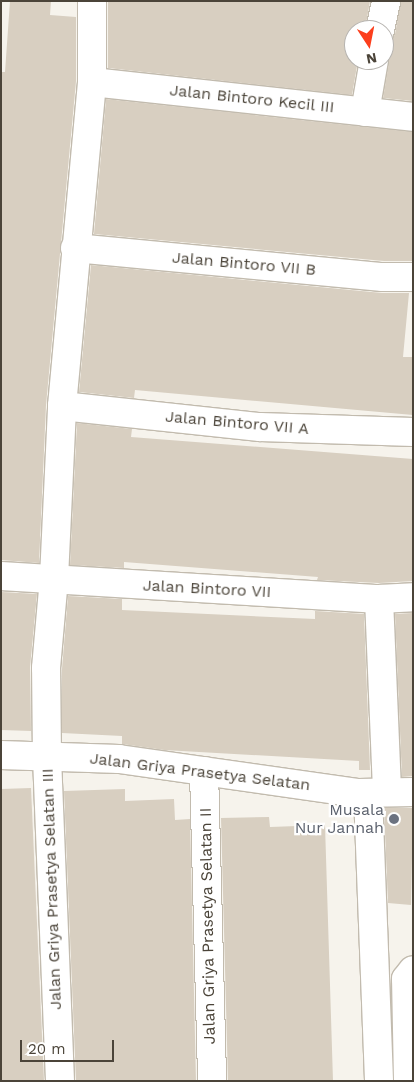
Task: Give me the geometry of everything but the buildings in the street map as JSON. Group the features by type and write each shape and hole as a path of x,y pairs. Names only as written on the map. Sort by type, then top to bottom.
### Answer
{"street":[{"name":"Jalan Griya Prasetya Selatan III","path":"60,1081 47,757 46,668 54,578 62,406 75,248 92,82 92,1"},
{"path":"382,20 386,1"},
{"path":"365,112 372,70"},
{"name":"Jalan Bintoro Kecil III","path":"92,82 413,117"},
{"name":"Jalan Bintoro VII B","path":"75,248 383,277 413,277"},
{"name":"Jalan Bintoro VII A","path":"62,406 260,427 413,432"},
{"name":"Jalan Bintoro VII","path":"1,576 54,578 140,586 379,598 413,597"},
{"path":"379,598 389,792 379,1081"},
{"name":"Jalan Griya Prasetya Selatan","path":"1,755 119,759 204,771 389,792"},
{"name":"Jalan Griya Prasetya Selatan II","path":"204,771 212,1081"},
{"path":"408,1081 406,978 413,970"}],"place":[{"name":"Musala Nur Jannah","path":"394,819"}]}
